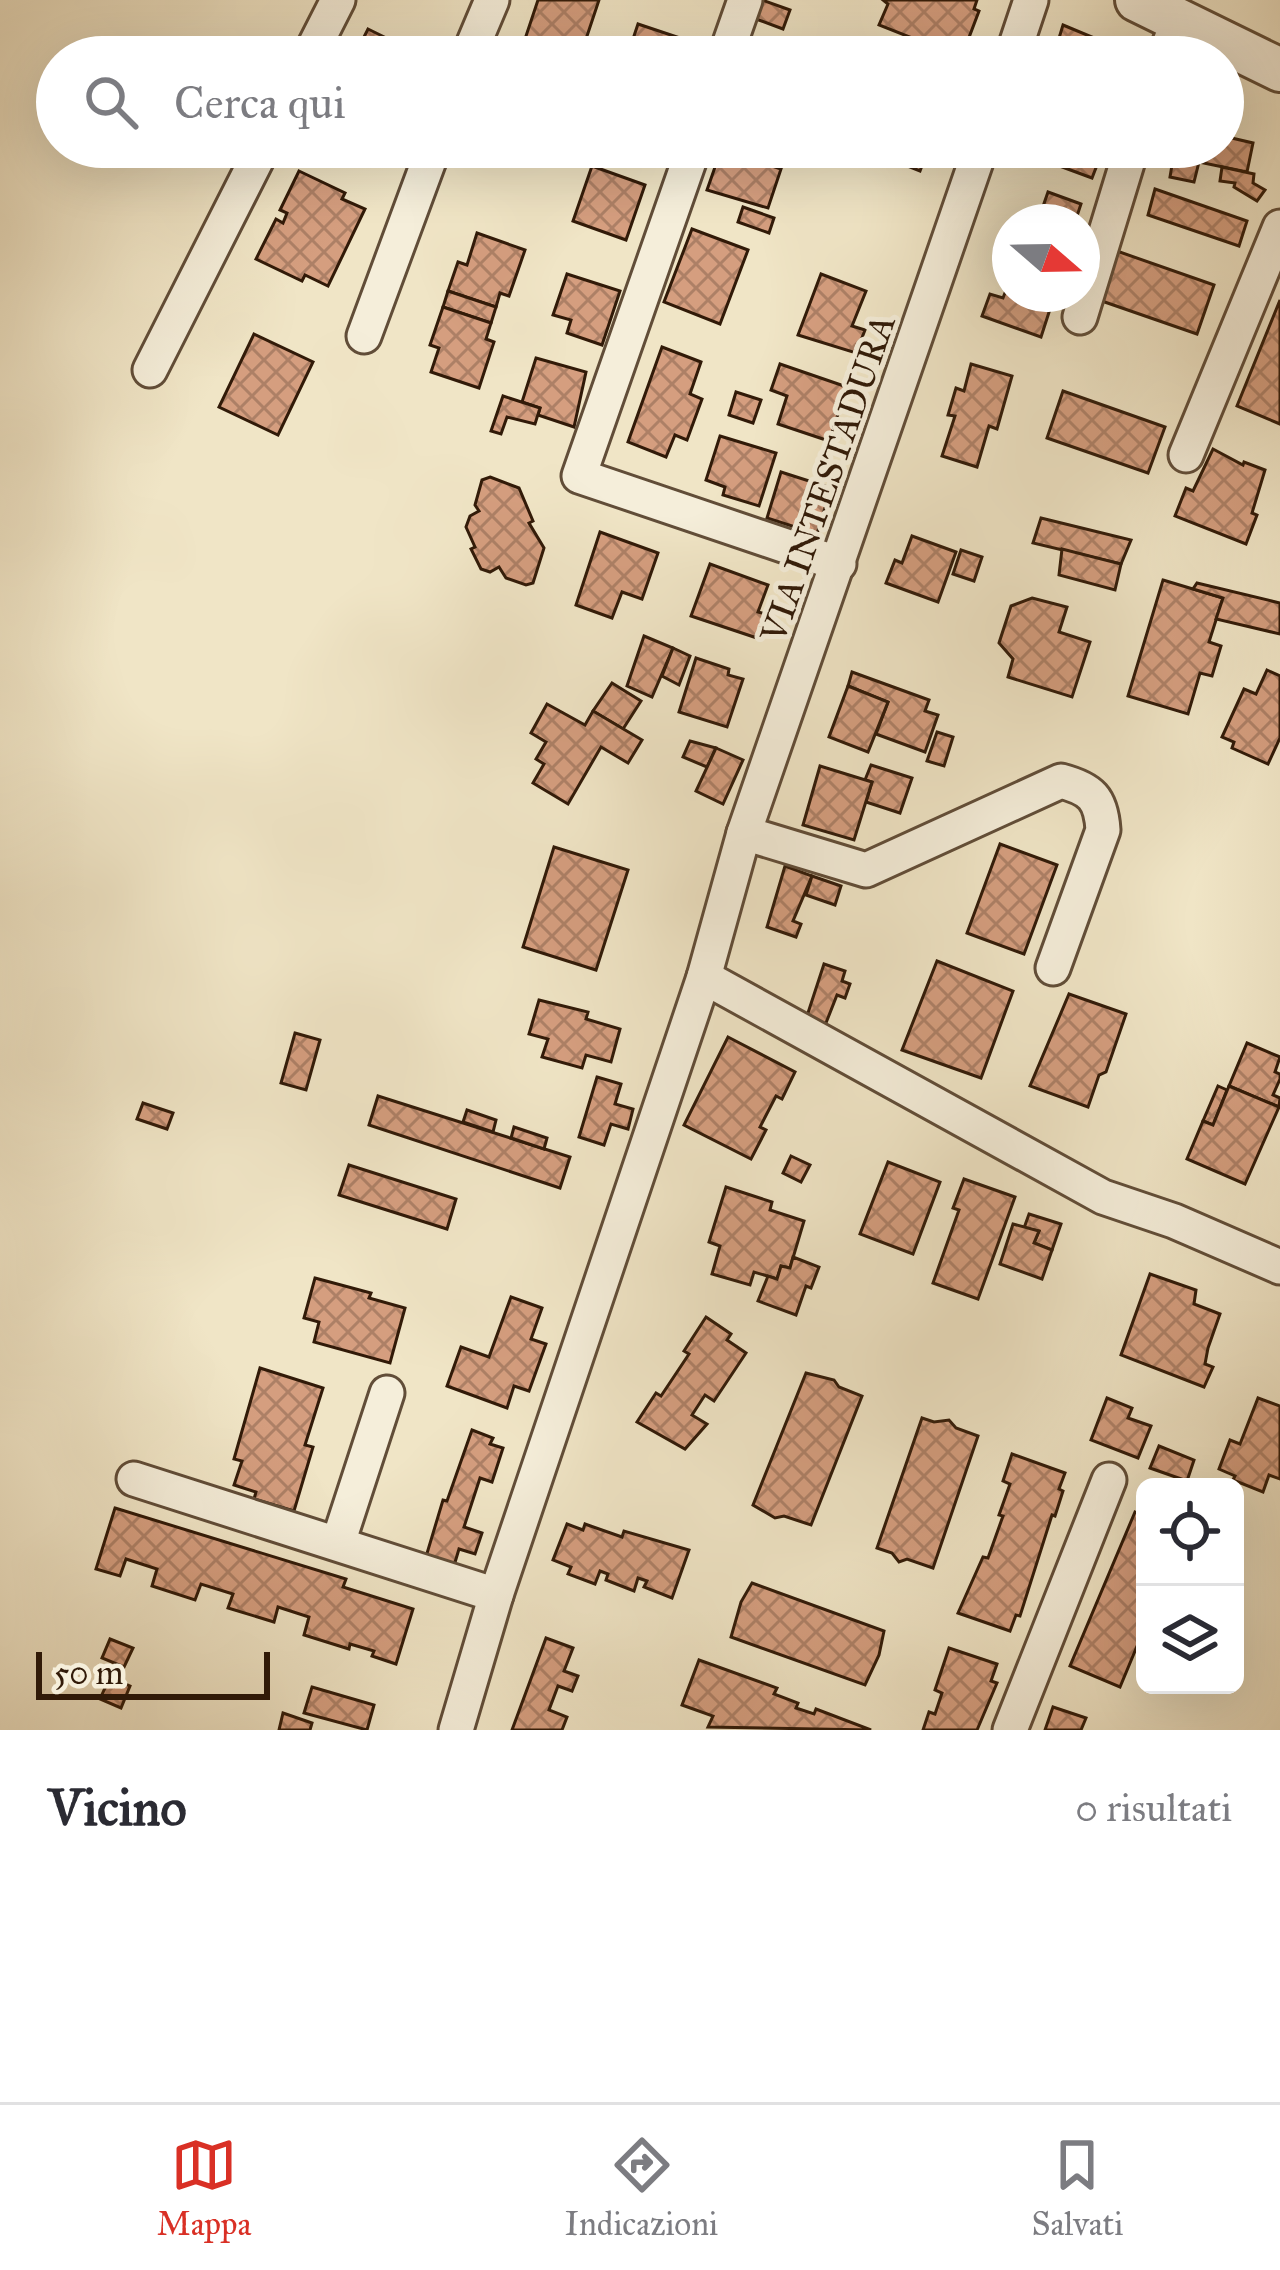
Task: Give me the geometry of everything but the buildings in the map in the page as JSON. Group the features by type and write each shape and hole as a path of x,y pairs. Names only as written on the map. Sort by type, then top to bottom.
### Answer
{"street":[{"path":"320,36 338,0"},
{"path":"477,36 492,0"},
{"path":"732,36 745,0"},
{"path":"1019,36 1031,0"},
{"path":"1137,0 1168,36"},
{"path":"1244,60 1280,70"},
{"path":"150,370 252,168"},
{"path":"364,336 426,168"},
{"path":"687,168 579,476 839,564"},
{"name":"VIA INTESTADURA","path":"456,1730 496,1595 704,977 744,833 974,168"},
{"path":"1080,317 1126,168"},
{"path":"1186,455 1280,227"},
{"path":"744,833 866,871 1061,781 1083,787 1102,808 1102,830 1053,968"},
{"path":"704,977 1103,1197 1280,1267"},
{"path":"338,1543 387,1393"},
{"path":"134,1479 496,1595"},
{"path":"1010,1730 1109,1480"}]}
